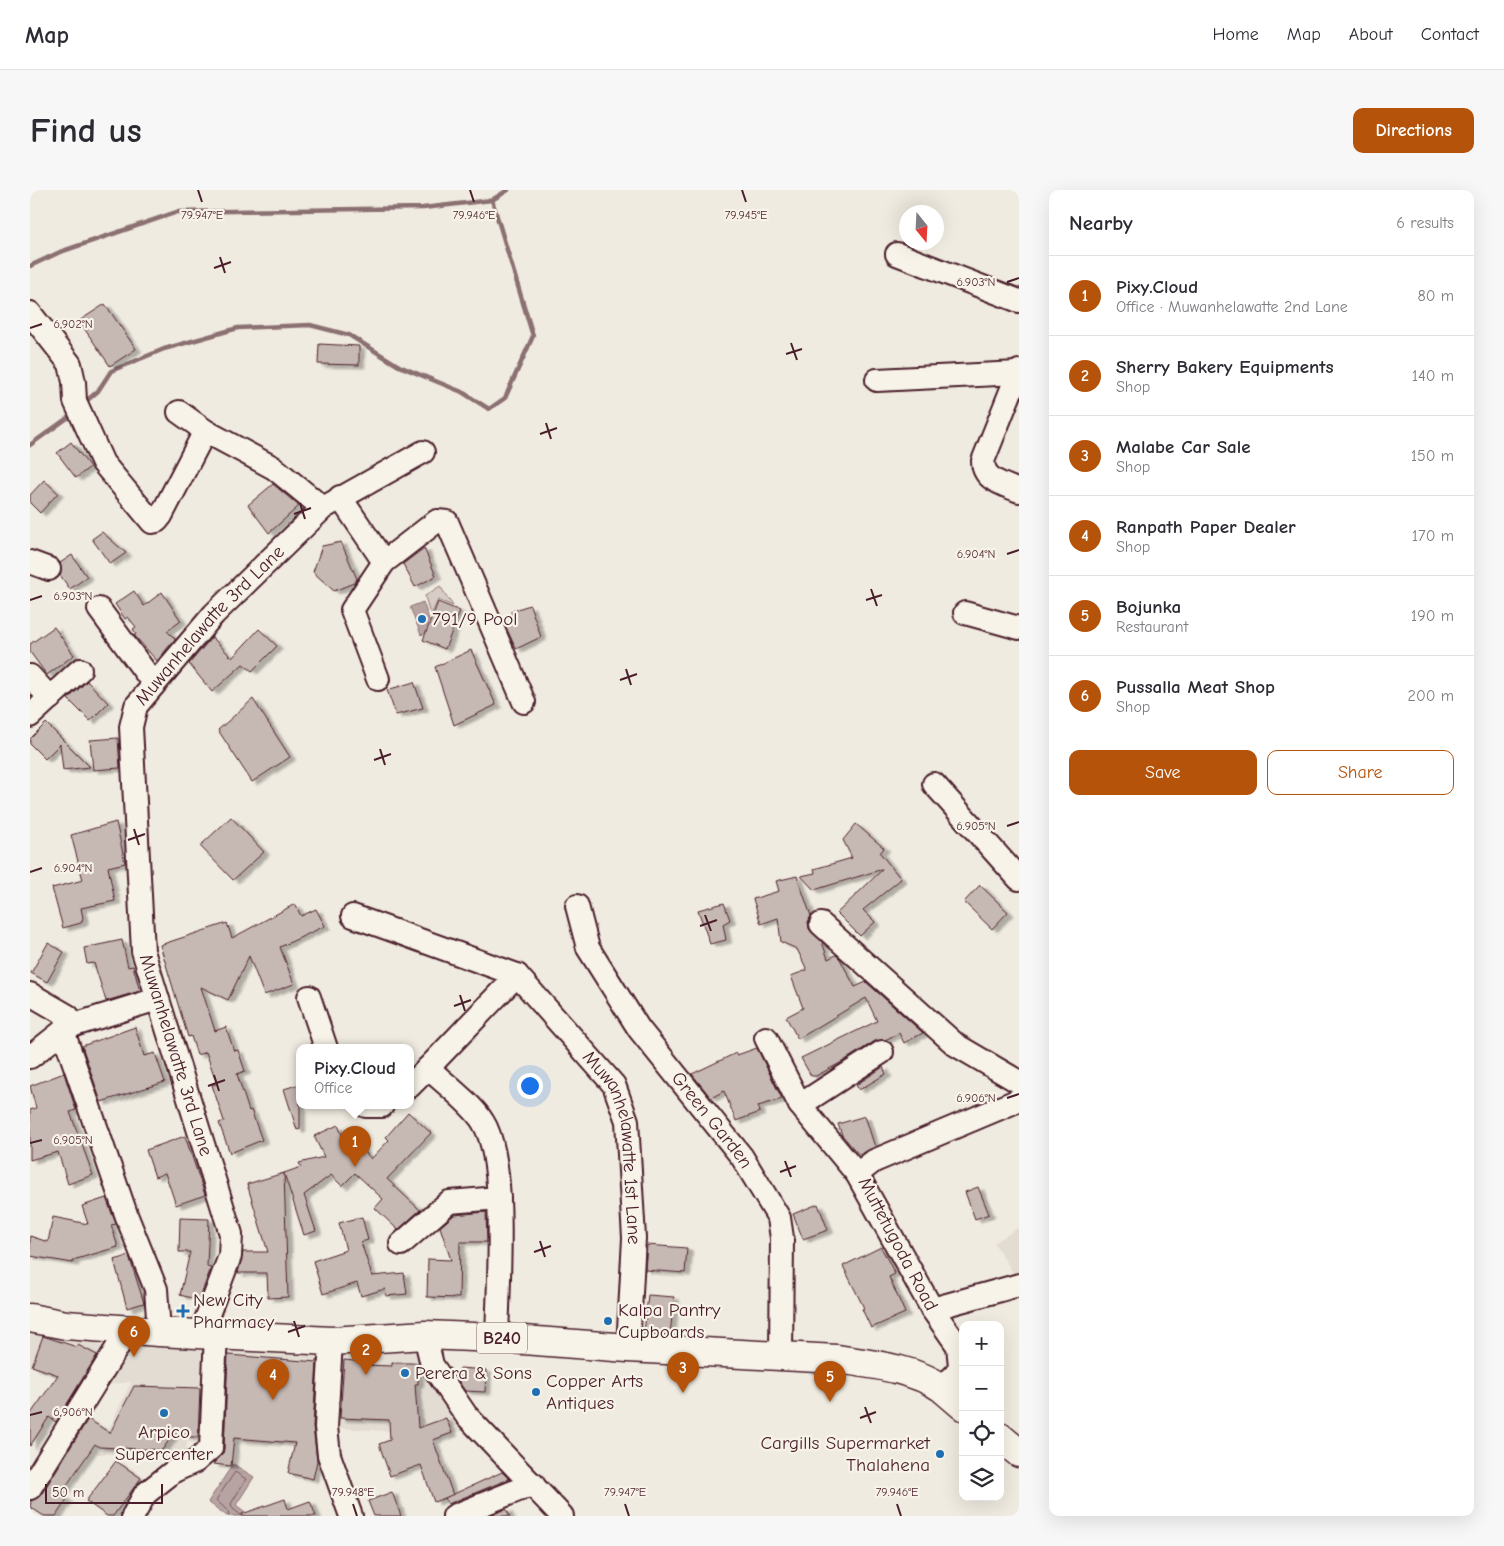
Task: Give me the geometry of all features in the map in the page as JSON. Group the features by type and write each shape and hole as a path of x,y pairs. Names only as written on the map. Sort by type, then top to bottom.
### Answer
{"main road":[{"name":"B240","path":"30,1318 66,1325 128,1330 331,1341 425,1336 497,1338 628,1348 837,1359 869,1364 914,1376 941,1388 959,1403"},
{"path":"1004,1440 1019,1453"}],"street":[{"path":"897,254 1019,301"},
{"path":"32,319 70,364 74,382 75,401 103,463 152,522 157,521 161,516 204,433 207,432"},
{"path":"877,380 1019,372 982,461 986,476 1019,491"},
{"path":"179,412 207,432 274,468 331,503 384,562"},
{"name":"Muwanhelawatte 3rd Lane","path":"133,1516 145,1494 174,1471 196,1461 211,1448 208,1333 230,1256 231,1234 157,999 142,943 131,727 136,706 214,614 331,503 423,452"},
{"path":"378,679 352,610 384,562 437,521 447,522 524,702"},
{"path":"99,609 154,684"},
{"path":"965,613 1019,628"},
{"path":"30,716 80,670"},
{"path":"30,676 50,698"},
{"path":"934,784 1019,879"},
{"name":"Green Garden","path":"578,906 588,948 639,1030 742,1157 779,1218 782,1238 781,1356"},
{"path":"352,916 517,975 414,1082"},
{"path":"821,924 956,1045 1019,1082"},
{"name":"Muwanhelawatte 1st Lane","path":"517,975 614,1085 627,1121 634,1238 628,1348"},
{"path":"30,994 68,1016 68,1028 127,1217 156,1289 159,1332"},
{"path":"308,997 325,1044"},
{"path":"30,1057 68,1028 157,999"},
{"path":"766,1038 800,1105 857,1174"},
{"path":"800,1105 882,1052"},
{"path":"428,1068 482,1120 492,1139 499,1198 497,1338"},
{"name":"Muttetugoda Road","path":"941,1388 956,1374 960,1366 958,1346 932,1309 857,1174 874,1161 1019,1100"},
{"path":"401,1244 449,1202 499,1198"},
{"path":"932,1309 1019,1286"},
{"path":"30,1488 128,1330"},
{"path":"425,1336 432,1365 466,1415 562,1516"},
{"path":"331,1341 326,1427 329,1455 352,1516"},
{"path":"454,1516 533,1484"}],"shaded area":[{"path":"440,586 453,606 438,600 432,613 429,611 425,596"},
{"path":"1019,1227 1019,1282 994,1243"},
{"path":"30,1323 421,1343 470,1428 406,1452 400,1432 326,1427 321,1449 187,1442 186,1456 97,1454 131,1382 80,1388 30,1366"}],"water":[{"name":"791/9 Pool","path":"423,602 433,631 421,635 410,607"},
{"path":"233,1464 254,1477 236,1505 248,1514 247,1516 227,1516 208,1502"}],"building":[{"path":"105,304 136,349 110,366 79,321"},
{"path":"319,344 359,346 359,365 318,364"},
{"path":"71,442 90,467 76,478 57,453"},
{"path":"44,480 58,493 40,513 30,503 30,495"},
{"path":"273,484 299,506 269,533 248,505"},
{"path":"102,532 126,553 110,564 92,539"},
{"path":"341,542 357,579 354,583 334,591 313,572 322,546"},
{"path":"424,548 436,576 415,587 403,564"},
{"path":"72,555 87,577 70,589 60,575 60,563"},
{"path":"134,591 144,606 162,592 181,621 167,631 175,639 157,661 134,635 136,634 133,629 136,627 128,617 125,619 115,604"},
{"path":"438,602 460,611 445,649 423,640"},
{"path":"530,605 541,637 516,649 505,625 513,621 511,611"},
{"path":"54,627 74,655 47,675 30,652 30,644"},
{"path":"259,629 277,646 252,671 243,664 212,692 189,664 212,637 232,658"},
{"path":"471,650 496,705 454,725 435,667"},
{"path":"87,681 108,703 90,721 68,699"},
{"path":"414,682 423,708 396,715 387,690"},
{"path":"253,699 290,757 252,782 218,730"},
{"path":"46,723 90,767 63,770 60,744 45,759 30,744 30,739"},
{"path":"118,738 120,768 93,770 90,740"},
{"path":"231,817 264,852 233,880 200,846"},
{"path":"116,822 125,863 108,867 115,901 81,908 83,918 81,923 63,928 52,888 83,880 71,835"},
{"path":"856,824 884,848 880,853 901,879 863,910 875,922 860,936 837,913 883,869 814,890 801,876 815,873 814,869 852,858 843,840"},
{"path":"797,876 811,916 808,922 809,929 822,942 828,959 836,955 855,987 866,982 923,1033 904,1043 899,1033 885,1040 875,1041 842,1062 816,1076 811,1076 801,1058 877,1021 866,998 798,1039 786,1017 803,1008 791,976 807,970 797,949 781,942 778,918 761,924 753,899 779,891 776,881"},
{"path":"980,885 1008,912 992,929 964,902"},
{"path":"724,903 730,920 723,924 726,940 710,944 698,910"},
{"path":"295,904 301,916 316,909 325,926 280,947 294,984 264,995 249,956 228,1000 201,987 215,1031 226,1027 234,1051 238,1050 245,1071 237,1074 249,1111 251,1110 262,1140 230,1153 219,1123 224,1121 212,1085 217,1084 206,1052 197,1055 191,1036 188,1037 160,945 227,923 232,938"},
{"path":"122,940 128,967 133,966 140,991 106,1001 94,963 87,964 84,948"},
{"path":"48,943 64,952 47,982 31,973"},
{"path":"135,1027 144,1056 155,1053 165,1082 101,1102 82,1046"},
{"path":"757,1048 782,1099 758,1106 760,1112 736,1121 724,1091 711,1098 692,1074 736,1053 737,1055"},
{"path":"883,1067 886,1074 859,1090 856,1085"},
{"path":"64,1073 76,1110 70,1112 93,1175 68,1184 58,1152 30,1160 30,1110 36,1108 30,1086"},
{"path":"296,1085 296,1109 300,1109 300,1129 297,1130 284,1089"},
{"path":"408,1112 431,1133 387,1179 420,1210 398,1230 375,1208 383,1199 355,1173 342,1186 331,1175 304,1195 316,1231 304,1235 284,1173 301,1167 299,1163 324,1157 314,1136 338,1125 348,1150 359,1145 371,1159 389,1140 386,1137"},
{"path":"865,1116 875,1147 859,1155 842,1135 838,1124"},
{"path":"185,1136 205,1195 176,1205 165,1173 155,1177 146,1150"},
{"path":"284,1173 288,1297 268,1298 267,1273 238,1273 243,1252 268,1252 247,1184"},
{"path":"978,1187 989,1214 975,1219 965,1192"},
{"path":"106,1198 116,1224 111,1225 118,1247 73,1260 73,1263 30,1256 30,1236 48,1242 53,1217 88,1224 82,1206"},
{"path":"818,1204 828,1230 803,1239 793,1214"},
{"path":"486,1212 487,1242 460,1242 459,1298 427,1297 428,1259 451,1260 440,1227 454,1215"},
{"path":"362,1217 368,1240 361,1242 372,1276 404,1273 407,1294 386,1296 385,1289 361,1296 357,1283 323,1294 313,1261 346,1250 339,1223"},
{"path":"180,1218 209,1219 207,1267 211,1268 199,1300 180,1295 190,1252 179,1252"},
{"path":"647,1245 687,1248 685,1273 645,1270"},
{"path":"881,1247 895,1274 889,1277 905,1313 871,1328 862,1309 864,1308 843,1266"},
{"path":"129,1256 144,1303 127,1308 114,1260"},
{"path":"648,1295 674,1297 670,1335 644,1333"},
{"path":"43,1336 77,1347 78,1345 97,1355 56,1422 49,1417 30,1446 30,1415 58,1375 32,1366"},
{"path":"228,1355 317,1362 313,1426 317,1461 313,1479 288,1473 295,1443 234,1438 231,1466 213,1464 223,1454 224,1449"},
{"path":"344,1360 366,1362 365,1365 392,1366 392,1363 418,1363 418,1384 415,1384 418,1428 446,1418 452,1433 433,1440 453,1495 434,1502 421,1465 390,1476 379,1444 390,1440 389,1420 340,1418"},
{"path":"460,1368 486,1370 485,1392 465,1391 459,1382"},
{"name":"Arpico Supercenter","path":"134,1386 200,1388 198,1437 188,1437 177,1429 162,1450 99,1447 95,1444 60,1495 67,1499 56,1516 44,1516 30,1507 31,1501 41,1495 88,1419 110,1433"},
{"path":"116,1461 141,1478 113,1516 107,1516 86,1501"},
{"path":"502,1472 509,1479 448,1504 445,1498"},
{"path":"392,1492 401,1516 374,1516 368,1501"},
{"path":"285,1499 288,1509 310,1501 316,1516 242,1516 242,1514"},
{"path":"506,1509 510,1516 489,1516"}],"waterway":[{"path":"30,266 60,252 177,212 423,208 492,200 508,190"},
{"path":"84,403 98,391 111,371 164,349 238,328 310,325 349,335 399,366 462,392 489,409 505,398 533,336 492,200"},
{"path":"30,445 73,414"}],"place":[{"name":"791/9 Pool","path":"422,619"},
{"name":"Pixy.Cloud","path":"355,1167"},
{"name":"New City Pharmacy","path":"183,1311"},
{"name":"Kalpa Pantry Cupboards","path":"608,1321"},
{"name":"Pussalla Meat Shop","path":"134,1357"},
{"name":"Perera & Sons","path":"405,1373"},
{"name":"Sherry Bakery Equipments","path":"366,1375"},
{"name":"Copper Arts Antiques","path":"536,1392"},
{"name":"Malabe Car Sale","path":"683,1393"},
{"name":"Ranpath Paper Dealer","path":"273,1400"},
{"name":"Bojunka","path":"830,1402"},
{"name":"Arpico Supercenter","path":"164,1413"},
{"name":"Cargills Supermarket Thalahena","path":"940,1454"}]}
